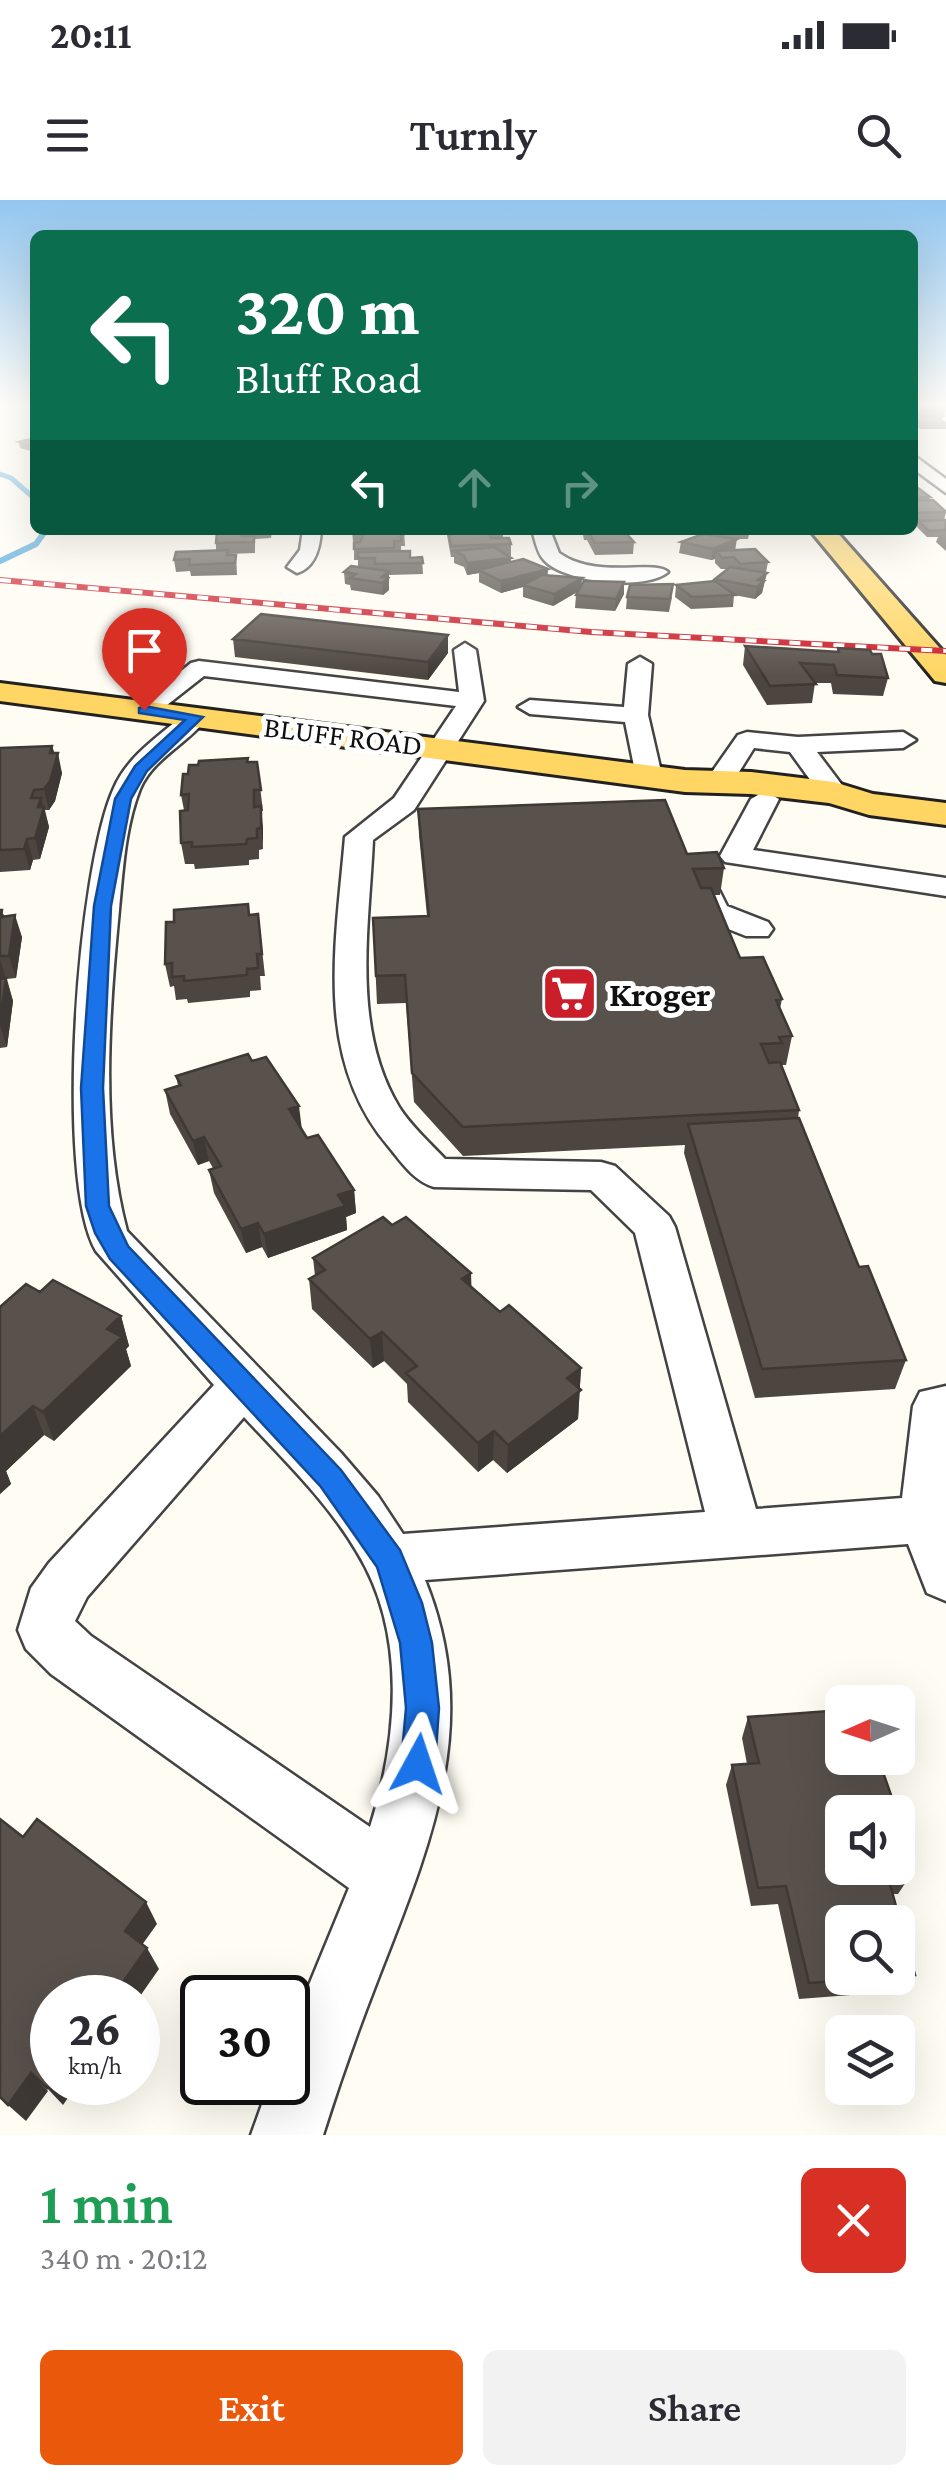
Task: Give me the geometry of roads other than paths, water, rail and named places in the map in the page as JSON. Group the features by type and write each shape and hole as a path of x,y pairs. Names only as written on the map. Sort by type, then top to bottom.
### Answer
{"main road":[{"path":"826,535 946,674"},
{"name":"BLUFF ROAD","path":"0,692 649,776 852,798 946,814"},
{"name":"BLUFF ROAD","path":"702,782 765,798 837,807 852,798"}],"street":[{"path":"297,567 310,552 312,535"},
{"path":"543,535 550,556 566,566 602,575 658,572"},
{"path":"465,650 472,701 404,804 359,837 351,1003 360,1064 384,1114 434,1173 601,1176 654,1227 736,1534"},
{"path":"640,664 636,714 649,776"},
{"path":"144,710 198,668 472,701"},
{"path":"530,707 636,714"},
{"path":"196,717 140,769 123,799 102,906 92,1088 96,1192 102,1220 119,1252 339,1488 389,1559 412,1623 423,1708 412,1793 388,1876 314,2054 288,2135"},
{"path":"702,782 747,740 798,745 903,740"},
{"path":"798,745 852,798"},
{"path":"735,856 765,798"},
{"path":"757,929 714,912 703,888 701,862 735,856 946,887"},
{"path":"244,1385 68,1580 50,1606 46,1630 70,1655 388,1876"},
{"path":"946,1406 936,1406 936,1519 946,1576"},
{"path":"389,1559 936,1519"}],"waterway":[{"path":"0,561 36,544 42,535"}],"railway":[{"path":"0,580 591,632 946,651"}],"place":[{"name":"Kroger","path":"570,994"}]}
